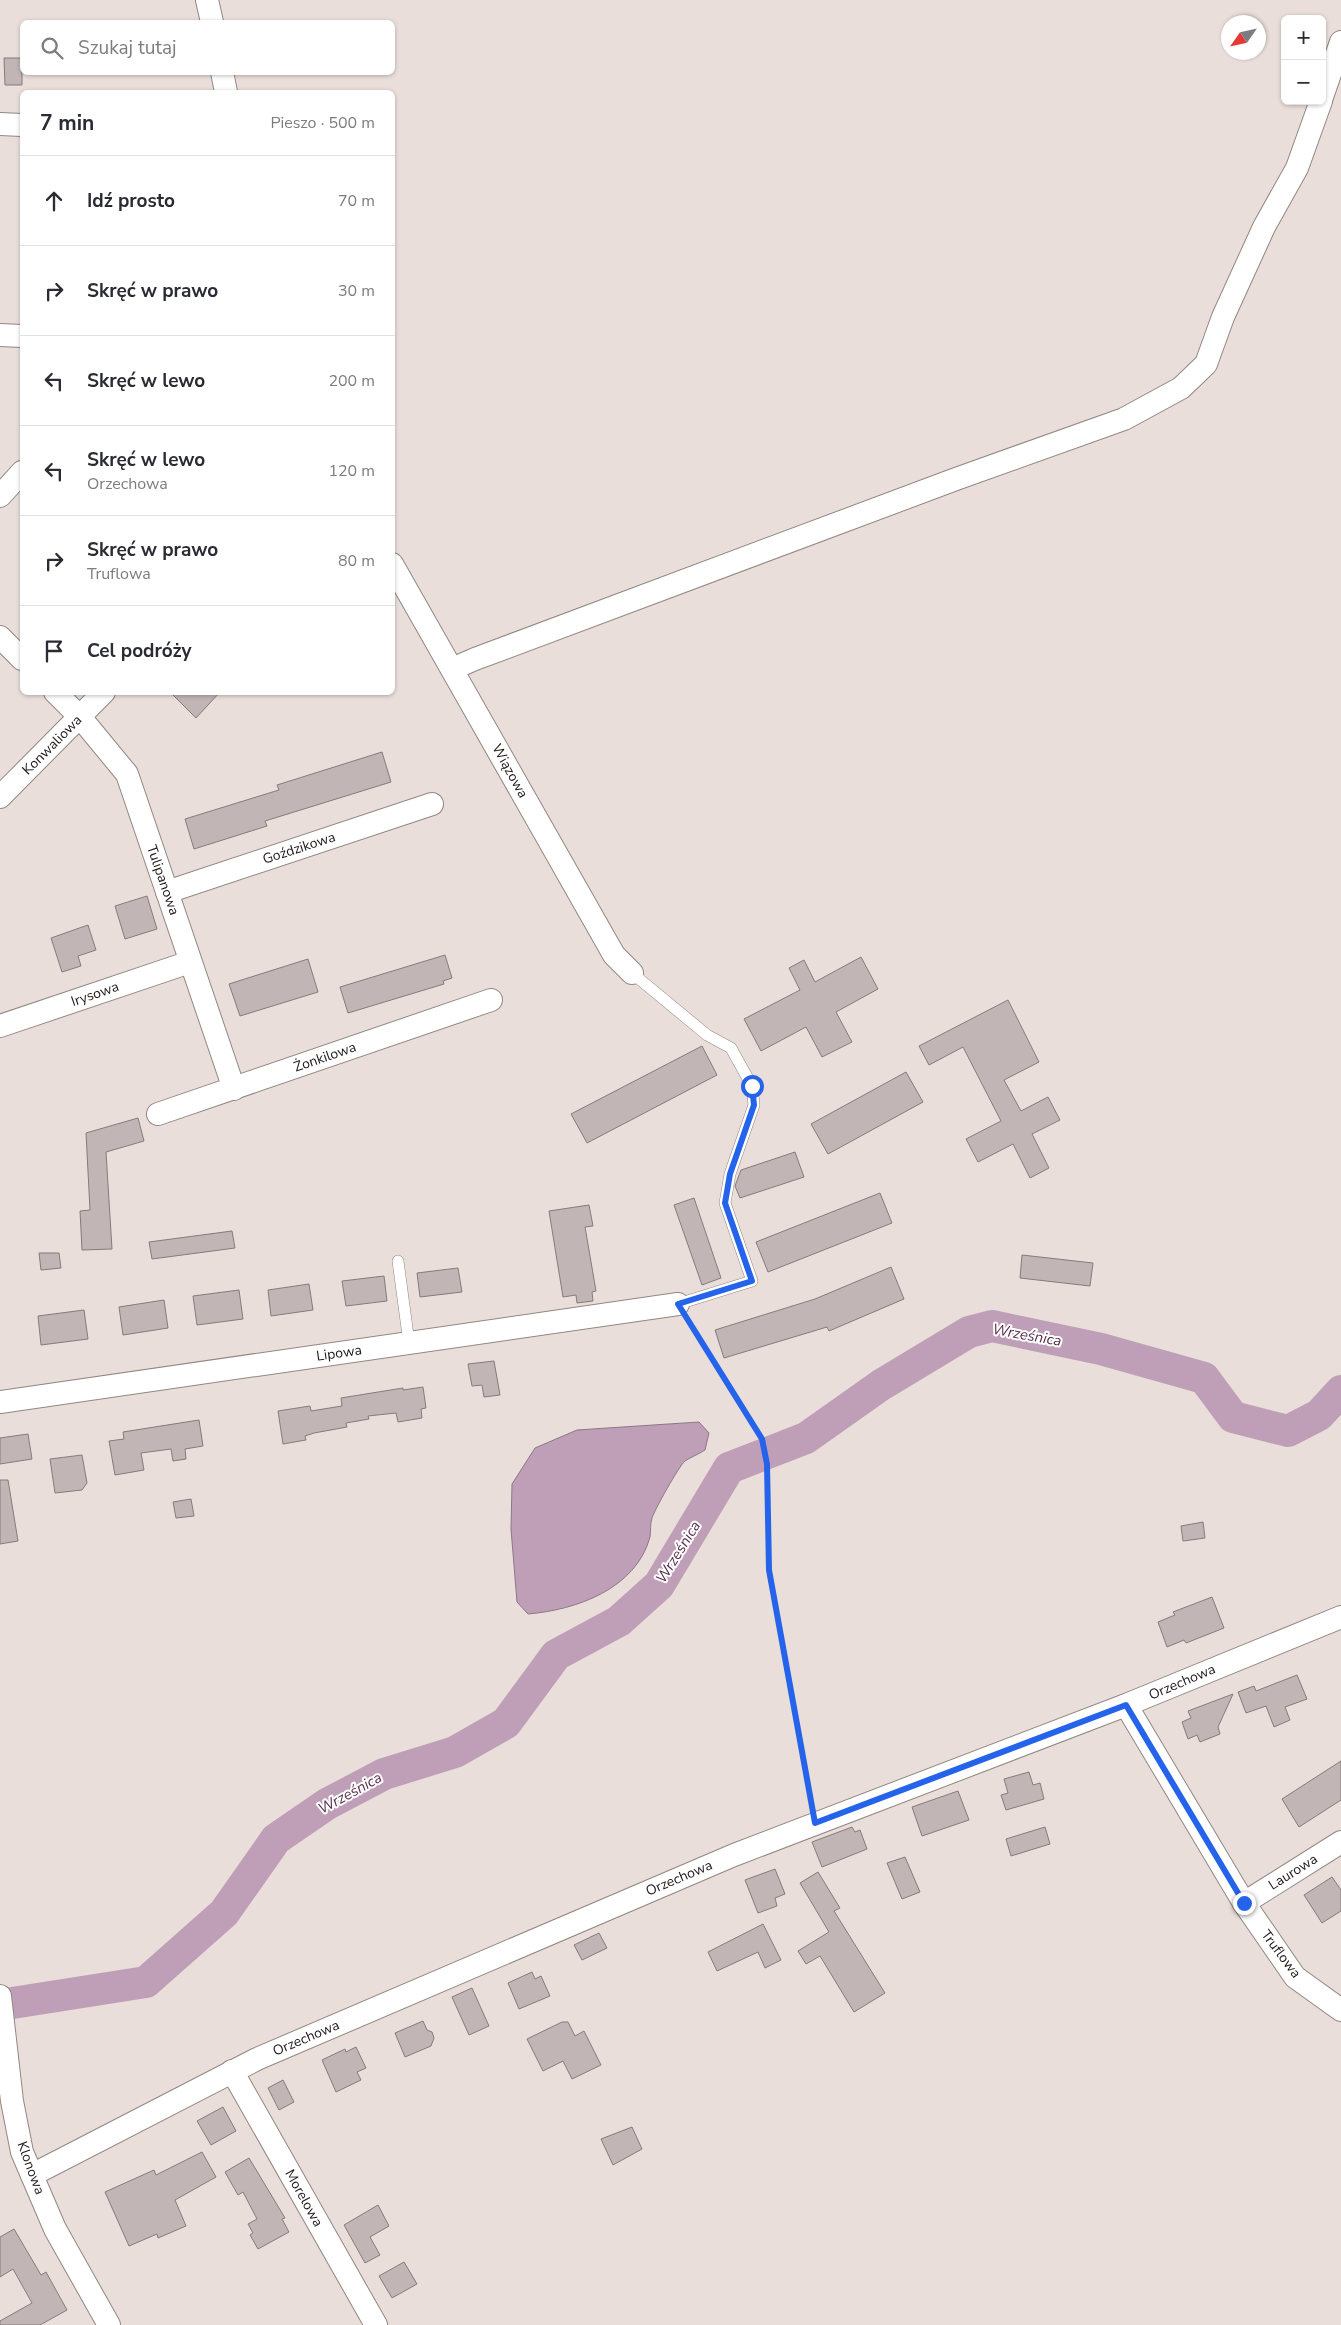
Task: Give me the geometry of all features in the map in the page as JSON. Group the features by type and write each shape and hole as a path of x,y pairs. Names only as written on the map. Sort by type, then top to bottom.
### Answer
{"street":[{"path":"207,0 212,20"},
{"path":"1326,85 1341,42"},
{"path":"223,75 226,90"},
{"path":"452,669 938,486 1124,419 1181,388 1206,364 1223,317 1264,227 1298,168 1320,105"},
{"path":"0,124 20,125"},
{"path":"0,335 20,336"},
{"path":"0,496 20,474"},
{"name":"Wiązowa","path":"395,569 614,955 632,974"},
{"path":"0,637 20,657"},
{"name":"Tulipanowa","path":"58,695 80,717 127,774 234,1089"},
{"name":"Konwaliowa","path":"0,797 101,695"},
{"name":"Goździkowa","path":"167,892 432,804"},
{"name":"Irysowa","path":"0,1026 190,962"},
{"name":"Żonkilowa","path":"158,1114 491,1000"},
{"name":"Lipowa","path":"1,1397 409,1343 678,1304"},
{"name":"Orzechowa","path":"32,2176 257,2058 725,1858 1126,1705 1341,1617"},
{"name":"Truflowa","path":"1126,1705 1244,1903 1294,1977 1341,2010"},
{"name":"Laurowa","path":"1244,1903 1341,1842"},
{"name":"Klonowa","path":"1,2007 12,2101 22,2152 55,2229 109,2325"},
{"name":"Morelowa","path":"232,2071 376,2325"}],"lane":[{"path":"632,974 707,1035 730,1048 752,1086 754,1105 730,1174 725,1203 752,1281 678,1304"},
{"path":"398,1261 409,1343"}],"path":[{"path":"678,1304 762,1439 767,1464 769,1570 815,1823"}],"shaded area":[{"path":"699,1422 709,1433 705,1450 685,1461 673,1479 652,1518 650,1537 643,1555 632,1570 602,1594 584,1602 565,1608 528,1614 517,1602 511,1529 512,1484 535,1448 577,1430"}],"building":[{"path":"4,58 20,58 22,85 5,85"},
{"path":"173,695 217,695 196,718"},
{"path":"382,752 391,782 265,821 267,826 194,849 185,819 279,790 277,785"},
{"path":"147,896 157,929 125,939 115,906"},
{"path":"88,925 96,950 78,956 81,966 62,972 51,938"},
{"path":"445,955 452,978 443,981 444,984 348,1013 340,987"},
{"path":"861,957 878,989 836,1012 852,1042 822,1057 806,1027 761,1051 744,1019 800,990 789,968 804,960 815,982"},
{"path":"308,959 318,992 240,1016 229,984"},
{"path":"1008,1000 1039,1062 1004,1080 1021,1111 1048,1097 1060,1120 1032,1134 1049,1168 1030,1178 1013,1144 978,1162 966,1139 1001,1121 963,1047 929,1065 919,1046"},
{"path":"702,1046 717,1075 587,1143 571,1114"},
{"path":"906,1072 923,1102 828,1154 811,1124"},
{"path":"138,1118 144,1141 106,1152 112,1249 82,1250 80,1211 90,1210 86,1133"},
{"path":"795,1152 804,1177 740,1198 735,1186 741,1170"},
{"path":"880,1193 892,1223 768,1272 756,1242"},
{"path":"694,1198 721,1278 702,1285 674,1205"},
{"path":"589,1205 593,1226 585,1227 596,1291 592,1292 593,1301 577,1303 576,1295 563,1297 549,1211"},
{"path":"232,1231 235,1248 152,1259 149,1242"},
{"path":"39,1253 59,1253 61,1268 41,1270"},
{"path":"1022,1255 1093,1263 1090,1286 1020,1278"},
{"path":"891,1267 904,1299 829,1331 827,1327 724,1358 715,1330 815,1299"},
{"path":"458,1268 462,1292 420,1297 417,1273"},
{"path":"384,1276 387,1301 346,1306 342,1281"},
{"path":"309,1284 313,1310 271,1316 268,1290"},
{"path":"239,1290 243,1319 197,1325 193,1296"},
{"path":"164,1300 168,1328 123,1335 119,1307"},
{"path":"84,1310 88,1339 41,1345 38,1316"},
{"path":"494,1361 500,1395 484,1397 482,1385 472,1386 468,1364"},
{"path":"423,1387 426,1408 421,1409 422,1418 398,1422 396,1413 368,1416 369,1419 346,1423 347,1427 314,1433 305,1436 306,1440 283,1444 278,1411 310,1406 311,1411 342,1406 341,1398 403,1388 403,1390"},
{"path":"199,1420 203,1446 185,1449 186,1459 173,1461 171,1449 141,1453 144,1470 115,1475 109,1441 124,1439 123,1432"},
{"path":"28,1434 32,1459 0,1464 0,1438"},
{"path":"82,1455 87,1483 82,1490 55,1493 50,1459"},
{"path":"0,1480 8,1480 18,1541 0,1544"},
{"path":"191,1499 194,1516 176,1518 173,1502"},
{"path":"1203,1522 1205,1538 1183,1541 1181,1526"},
{"path":"1212,1597 1224,1628 1186,1643 1184,1640 1167,1647 1158,1622 1175,1615 1173,1612"},
{"path":"1297,1675 1307,1699 1285,1707 1290,1720 1274,1727 1266,1706 1246,1713 1238,1692 1254,1686 1256,1691"},
{"path":"1233,1694 1218,1727 1220,1734 1200,1742 1197,1735 1188,1739 1182,1722 1191,1718 1188,1711"},
{"path":"1341,1761 1341,1800 1299,1827 1282,1799"},
{"path":"1029,1772 1033,1785 1040,1783 1044,1799 1006,1810 1001,1795 1008,1793 1004,1779"},
{"path":"958,1791 969,1820 922,1836 912,1807"},
{"path":"852,1827 855,1832 860,1830 867,1849 822,1867 812,1842"},
{"path":"1045,1827 1050,1844 1011,1856 1006,1839"},
{"path":"905,1857 920,1892 902,1899 887,1863"},
{"path":"775,1869 785,1894 775,1898 777,1906 758,1913 745,1880"},
{"path":"818,1872 840,1908 834,1911 885,1993 854,2012 820,1956 806,1964 798,1951 829,1932 800,1883"},
{"path":"1332,1877 1341,1890 1341,1911 1322,1923 1304,1895"},
{"path":"763,1924 781,1960 765,1968 758,1952 717,1971 708,1952"},
{"path":"599,1933 607,1948 582,1960 574,1945"},
{"path":"532,1972 535,1979 541,1976 550,1996 519,2009 508,1983"},
{"path":"472,1988 489,2026 469,2035 452,1997"},
{"path":"423,2021 427,2030 432,2032 434,2038 431,2046 405,2057 395,2033"},
{"path":"562,2022 568,2022 575,2036 584,2031 601,2065 572,2079 563,2061 543,2071 527,2039"},
{"path":"356,2047 366,2068 357,2072 361,2080 336,2092 322,2060 345,2049 346,2052"},
{"path":"283,2080 294,2102 279,2110 268,2088"},
{"path":"223,2107 236,2131 211,2145 197,2121"},
{"path":"632,2127 642,2149 613,2165 601,2139"},
{"path":"202,2152 216,2177 175,2200 186,2226 158,2238 157,2234 129,2246 105,2192 154,2170 156,2175"},
{"path":"249,2158 285,2218 282,2219 289,2232 258,2249 250,2235 253,2233 248,2224 257,2219 243,2192 238,2195 225,2172"},
{"path":"378,2205 389,2226 370,2237 380,2255 365,2263 344,2225"},
{"path":"14,2229 41,2275 46,2272 67,2310 40,2325 0,2325 0,2321 32,2303 13,2269 0,2277 0,2237"},
{"path":"404,2262 417,2284 392,2298 379,2276"}],"waterway":[{"name":"Wrześnica","path":"0,2005 146,1982 224,1913 276,1839 327,1804 384,1774 455,1752 506,1723 556,1655 619,1621 659,1585 729,1468 806,1438 881,1385 969,1332 992,1326 1101,1349 1204,1378 1233,1417 1288,1431 1319,1415 1341,1391"}],"route":[{"path":"752,1086 754,1105 730,1174 725,1203 752,1281 678,1304 762,1439 767,1464 769,1570 815,1823 1126,1705 1244,1903"}]}
